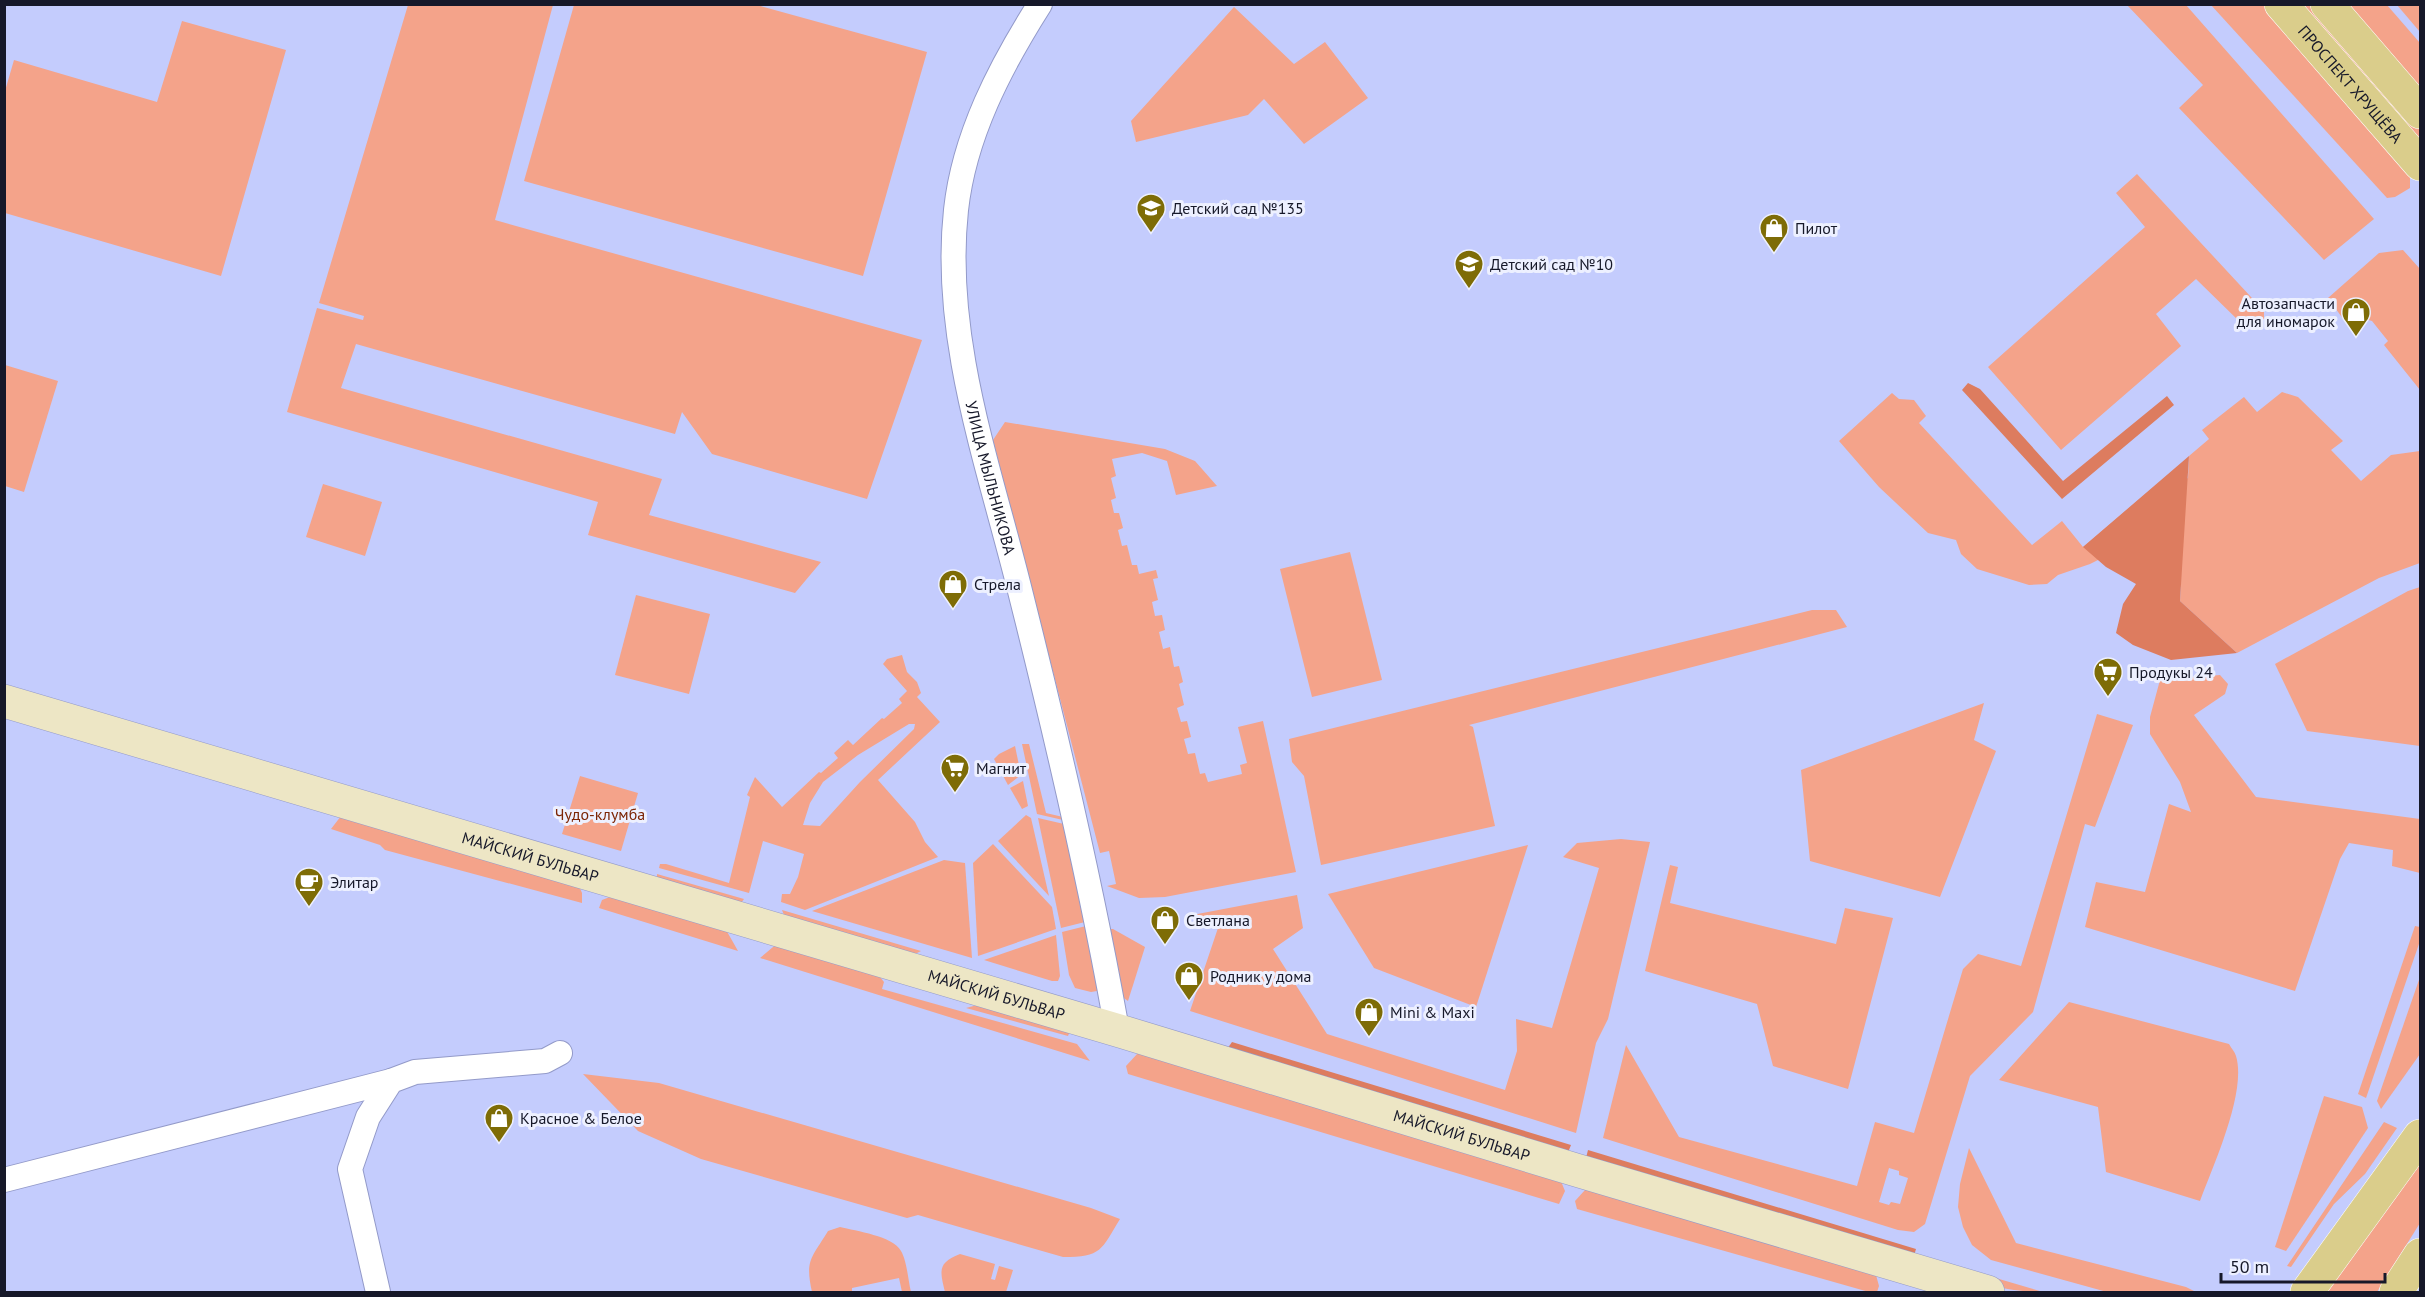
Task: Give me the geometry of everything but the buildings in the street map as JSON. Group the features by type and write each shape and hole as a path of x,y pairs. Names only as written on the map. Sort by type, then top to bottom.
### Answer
{"main road":[{"name":"ПРОСПЕКТ ХРУЩЁВА","path":"2281,4 2421,164"},
{"name":"ПРОСПЕКТ ХРУЩЁВА","path":"2327,4 2421,112"},
{"name":"МАЙСКИЙ БУЛЬВАР","path":"4,701 1117,1030 1988,1293"},
{"path":"2307,1293 2421,1136"},
{"path":"2396,1293 2421,1255"}],"street":[{"name":"УЛИЦА МЫЛЬНИКОВА","path":"1040,4 997,80 965,158 956,210 954,254 956,291 961,345 972,406 1052,718 1117,1030"},
{"path":"4,1180 391,1081 415,1072 545,1061 560,1053"},
{"path":"378,1293 350,1169 368,1117 391,1081"}],"green space":[{"path":"408,5 553,5 495,220 922,340 867,499 712,454 682,412 675,434 356,344 341,388 662,479 649,515 821,562 795,593 588,535 598,502 287,412 317,308 363,320 364,316 319,303"},
{"path":"574,5 757,5 927,52 863,276 524,181"},
{"path":"2127,5 2186,5 2374,219 2324,260 2179,108 2203,85"},
{"path":"2211,5 2265,5 2410,167 2410,188 2395,197 2387,198"},
{"path":"2299,5 2313,5 2420,127 2420,144"},
{"path":"2346,5 2387,5 2420,43 2420,89"},
{"path":"2397,5 2420,5 2420,32"},
{"path":"1234,7 1294,64 1325,42 1368,98 1304,144 1264,99 1248,115 1136,142 1131,121"},
{"path":"182,21 286,50 221,276 5,213 5,91 14,60 157,102"},
{"path":"2137,174 2264,311 2264,319 2242,324 2196,279 2156,314 2181,346 2061,450 1988,367 2145,227 2116,193"},
{"path":"2403,250 2420,269 2420,390 2384,345 2388,341 2372,321 2357,317 2346,323 2328,298 2379,253"},
{"path":"5,365 58,381 24,492 5,486"},
{"path":"2282,392 2298,397 2343,441 2331,450 2361,481 2391,455 2420,451 2420,563 2379,578 2237,653 2180,601 2181,585 2161,587 2136,567 2098,560 2058,575 2047,584 2029,585 1977,569 1961,554 1956,540 1928,533 1879,487 1839,441 1892,393 1899,399 1914,400 1926,416 1919,423 2032,545 2062,521 2083,547 2155,486 2172,487 2188,478 2189,456 2209,439 2202,430 2244,397 2257,412"},
{"path":"1005,422 1165,449 1195,461 1217,486 1176,495 1167,461 1142,453 1112,459 1116,476 1111,478 1116,498 1111,500 1114,513 1119,513 1123,528 1118,530 1122,546 1127,545 1132,565 1137,565 1139,574 1156,570 1158,578 1153,579 1158,600 1152,602 1155,616 1162,615 1165,630 1159,632 1163,649 1170,647 1174,667 1179,666 1183,682 1179,684 1184,705 1177,708 1181,722 1187,721 1191,737 1184,739 1188,754 1195,753 1200,774 1205,773 1208,782 1242,774 1240,765 1247,763 1238,727 1263,721 1296,872 1165,897 1139,898 1107,886 1116,884 1109,851 1100,853 993,440"},
{"path":"323,484 382,502 365,556 306,537"},
{"path":"1350,552 1382,680 1312,697 1280,569"},
{"path":"2420,587 2420,746 2307,731 2275,664 2408,591"},
{"path":"636,595 710,614 689,694 615,675"},
{"path":"1812,610 1836,610 1847,627 1469,725 1473,727 1495,826 1321,865 1304,776 1292,762 1289,739"},
{"path":"902,655 907,672 917,682 921,693 917,697 940,722 878,780 915,822 925,842 938,857 805,910 781,902 782,894 790,894 798,877 804,854 763,841 749,893 659,868 660,864 666,864 729,883 750,797 747,795 755,777 782,807 819,772 821,773 838,758 834,753 848,740 853,745 902,703 899,699 907,691 883,664 887,659","holes":["909,724 915,724 914,729 860,782 820,826 803,825 810,803 823,782 858,755"]},
{"path":"2220,675 2228,684 2225,694 2194,715 2256,797 2420,819 2420,873 2392,866 2393,850 2349,843 2340,859 2295,991 2085,927 2096,882 2145,892 2169,804 2191,812 2180,782 2150,734 2150,717 2160,680"},
{"path":"1984,703 1974,740 1996,751 1940,897 1810,861 1801,770"},
{"path":"2097,714 2133,725 2095,827 2085,824 2033,1012 1970,1076 1925,1224 1914,1232 1898,1230 1603,1138 1626,1045 1679,1137 1857,1186 1875,1122 1914,1133 1963,969 1978,954 2021,966","holes":["1889,1168 1899,1171 1899,1175 1908,1178 1900,1204 1891,1202 1889,1205 1879,1202"]},
{"path":"1022,744 1029,744 1046,813 1063,817 1063,820 1037,814"},
{"path":"1015,746 1021,775 1008,785 994,759"},
{"name":"Чудо-клумба","path":"580,776 638,793 621,851 562,834"},
{"path":"1023,781 1028,806 1022,809 1010,788"},
{"path":"1026,815 1031,818 1049,896 998,841"},
{"path":"341,816 579,886 582,903 385,850 380,845 331,829"},
{"path":"1038,818 1064,824 1085,922 1061,928"},
{"path":"1621,839 1650,842 1608,1019 1596,1043 1576,1133 1190,1011 1218,928 1187,916 1297,895 1303,928 1273,949 1327,1034 1505,1090 1517,1051 1516,1019 1552,1028 1599,868 1563,857 1577,843"},
{"path":"993,844 1052,907 1056,929 978,956 973,863"},
{"path":"1528,845 1476,1007 1374,968 1328,894"},
{"path":"944,860 965,863 972,958 812,911"},
{"path":"1670,865 1678,867 1670,903 1836,944 1845,908 1893,918 1848,1089 1773,1066 1757,1004 1645,971"},
{"path":"657,874 744,899 741,903 657,881"},
{"path":"615,895 725,928 738,951 599,908 602,900"},
{"path":"782,910 921,951 913,955 784,915"},
{"path":"1086,926 1097,986 1097,991 1091,992 1075,988 1069,975 1062,932"},
{"path":"2415,926 2420,927 2420,941 2366,1098 2358,1094"},
{"path":"1109,929 1145,947 1128,1001 1121,996"},
{"path":"1056,935 1060,976 1058,981 984,960"},
{"path":"779,942 876,972 884,982 882,989 1077,1044 1090,1061 760,958"},
{"path":"2420,977 2420,1054 2381,1109 2377,1101"},
{"path":"2069,1002 2229,1044 2236,1056 2237,1089 2227,1129 2200,1201 2106,1172 2098,1107 1999,1080"},
{"path":"981,1004 1070,1031 1068,1036 966,1008"},
{"path":"1138,1053 1560,1179 1565,1191 1559,1204 1128,1074 1126,1066"},
{"path":"583,1074 659,1083 1091,1208 1120,1219 1099,1250 1076,1257 1063,1257 918,1215 907,1218 701,1159 638,1131"},
{"path":"2324,1096 2362,1107 2368,1128 2286,1251 2275,1247"},
{"path":"2384,1122 2397,1128 2365,1174 2334,1204 2291,1267 2287,1266"},
{"path":"2420,1144 2420,1223 2377,1292 2321,1292"},
{"path":"1969,1148 2016,1243 2186,1287 2194,1292 2107,1292 1991,1260 1972,1245 1963,1227 1958,1207 1960,1184"},
{"path":"1585,1190 1595,1190 1876,1275 1879,1286 1877,1292 1869,1292 1577,1209 1575,1201"},
{"path":"840,1227 874,1235 897,1246 905,1260 911,1292 902,1292 899,1278 852,1288 852,1292 812,1292 809,1273 811,1260 828,1231"},
{"path":"960,1254 995,1264 991,1279 995,1280 999,1266 1013,1270 1006,1292 945,1292 942,1268 947,1261"},
{"path":"1938,1261 2043,1292 2001,1288 1963,1275"}],"shaded area":[{"path":"1968,383 1980,389 2063,481 2167,396 2174,405 2062,499 1962,390"},
{"path":"2189,456 2180,601 2237,653 2171,660 2133,645 2116,633 2123,604 2136,584 2106,567 2083,547"},
{"path":"1232,1042 1571,1145 1567,1155 1225,1052"},
{"path":"1588,1150 1916,1249 1913,1259 1586,1158"}],"place":[{"name":"Детский сад №135","path":"1151,234"},
{"name":"Пилот","path":"1774,254"},
{"name":"Детский сад №10","path":"1469,290"},
{"name":"Автозапчасти для иномарок","path":"2356,338"},
{"name":"Стрела","path":"953,610"},
{"name":"Продукы 24","path":"2108,698"},
{"name":"Магнит","path":"955,794"},
{"name":"Элитар","path":"309,908"},
{"name":"Светлана","path":"1165,946"},
{"name":"Родник у дома","path":"1189,1002"},
{"name":"Mini & Maxi","path":"1369,1038"},
{"name":"Красное & Белое","path":"499,1144"}]}
